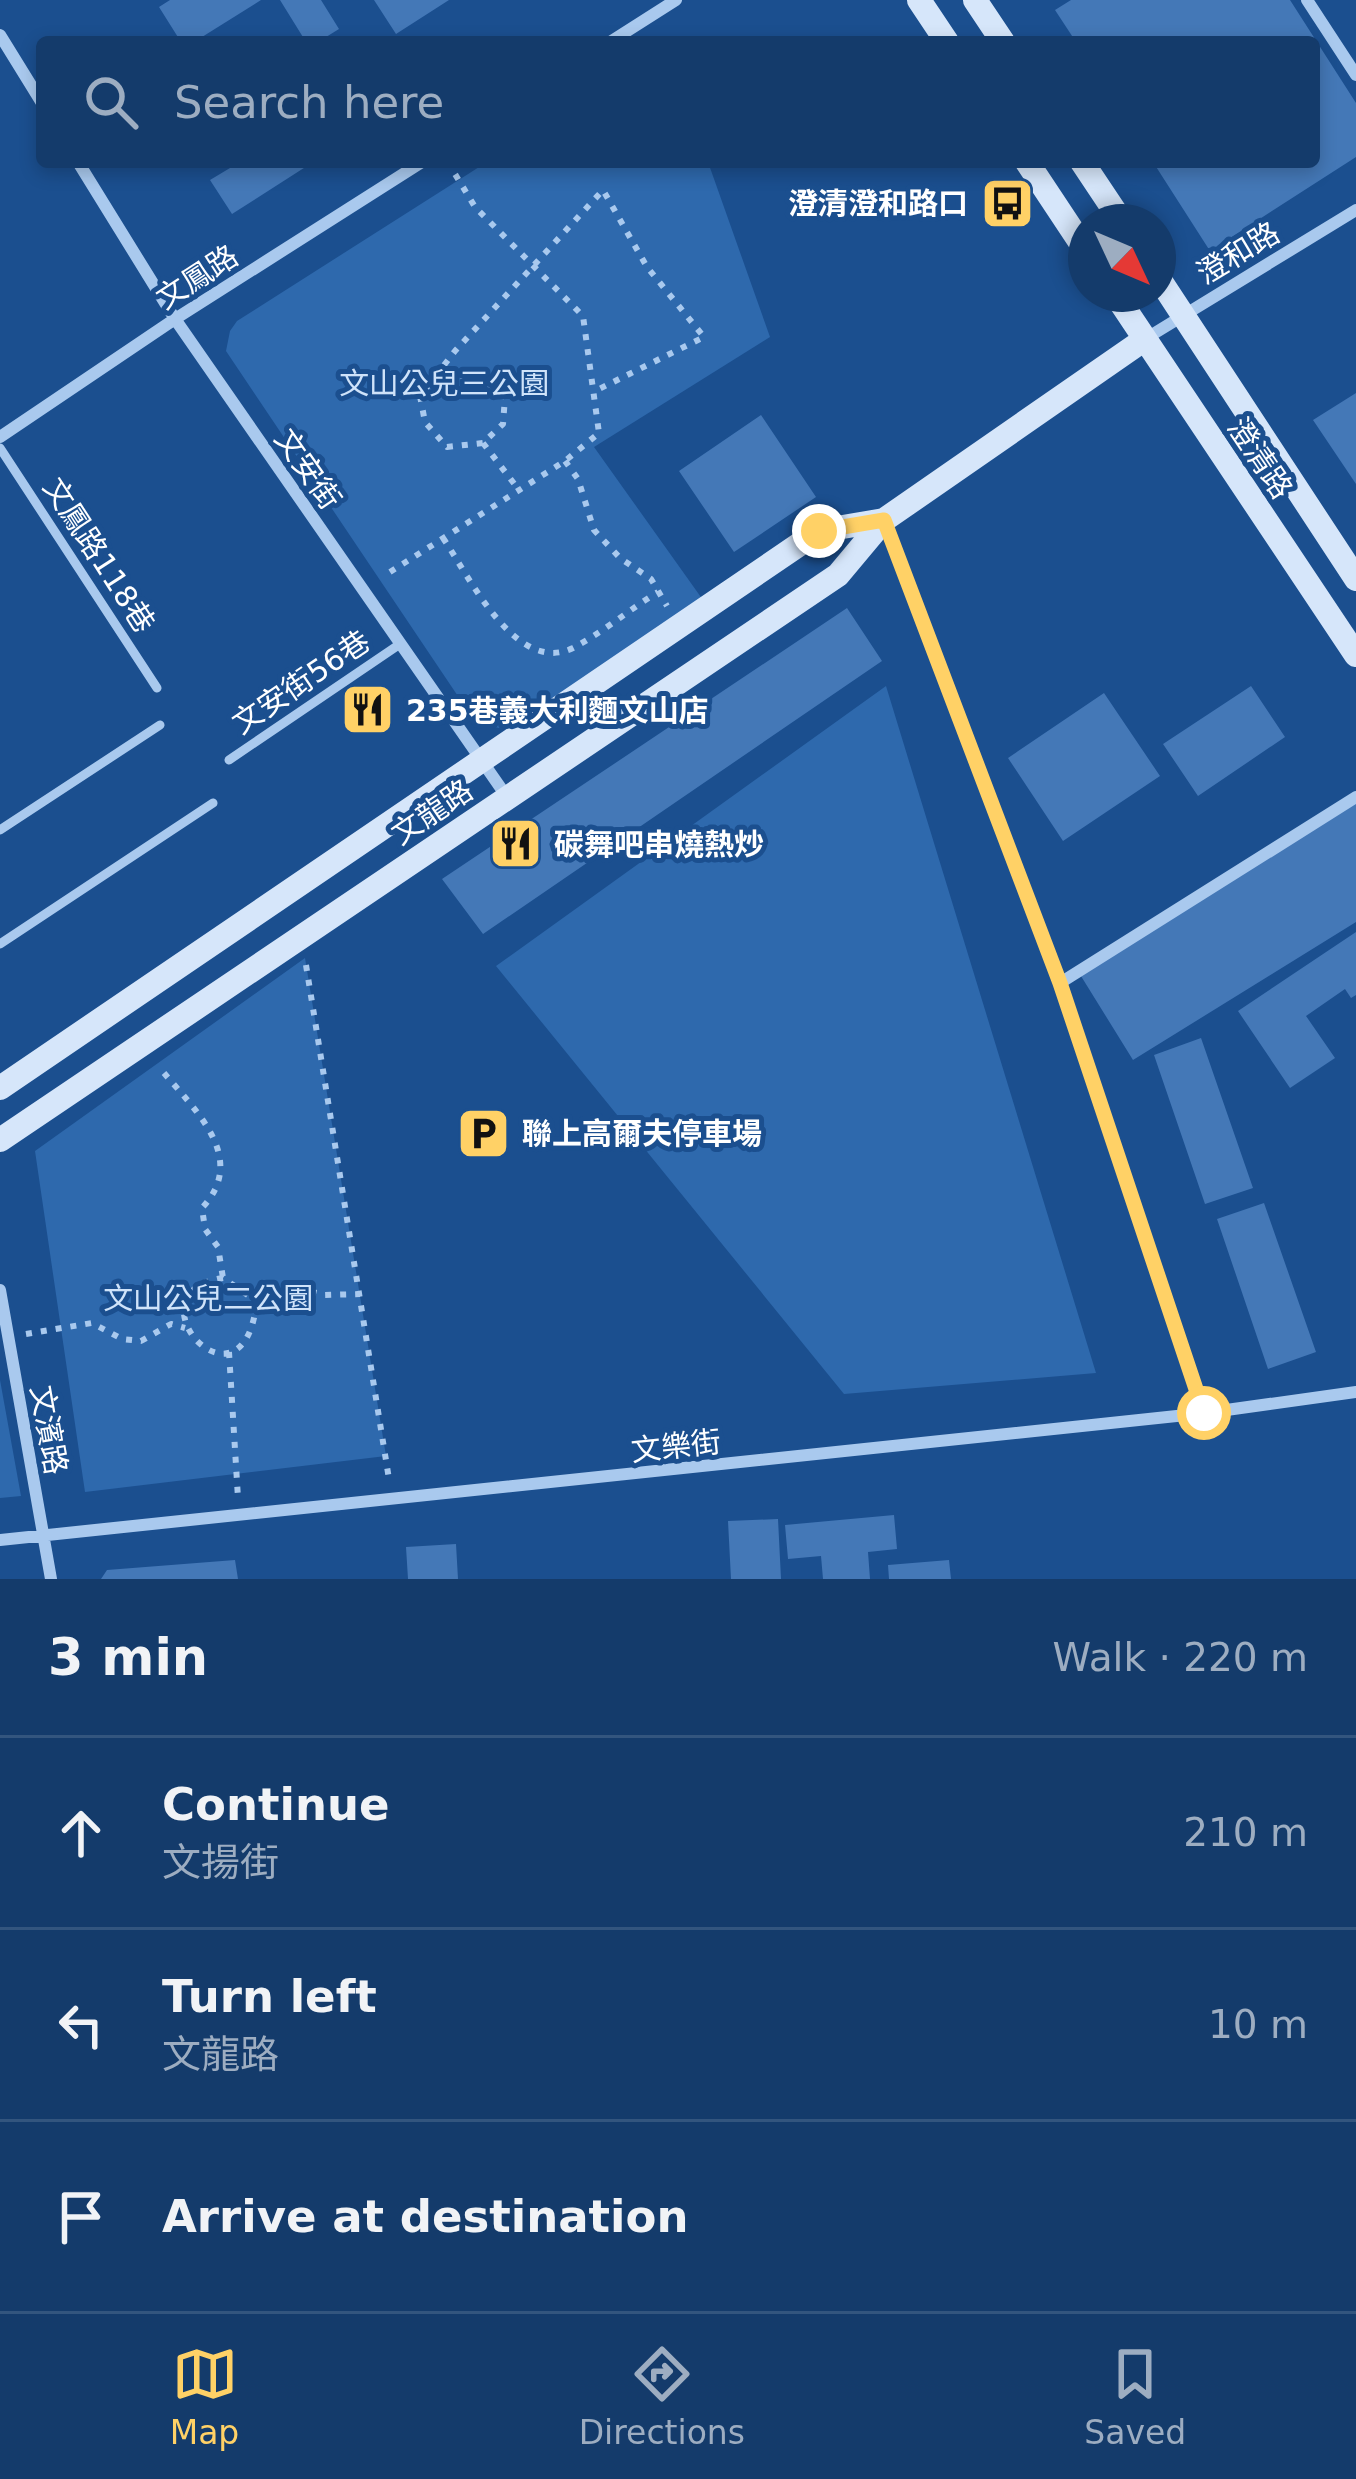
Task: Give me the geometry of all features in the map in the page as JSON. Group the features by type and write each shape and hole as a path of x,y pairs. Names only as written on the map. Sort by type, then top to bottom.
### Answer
{"street":[{"path":"619,36 676,0"},
{"path":"919,0 943,36"},
{"path":"975,0 999,36"},
{"path":"1307,0 1356,75"},
{"path":"0,35 36,93"},
{"name":"文安街","path":"82,168 176,319 507,797"},
{"name":"文鳳路","path":"0,437 413,168"},
{"path":"1031,168 1068,223"},
{"path":"1086,168 1110,204"},
{"name":"澄和路","path":"1145,339 1356,210"},
{"name":"澄清路","path":"1176,304 1356,579"},
{"name":"澄清路","path":"1127,312 1356,655"},
{"name":"文龍路","path":"0,1140 838,575 884,520 1145,339"},
{"path":"884,520 1060,983 1204,1413"},
{"name":"文龍路","path":"0,1088 819,531 884,520"},
{"path":"1060,983 1356,797"},
{"name":"文濱路","path":"0,1290 50,1579"},
{"name":"文樂街","path":"0,1540 1204,1413 1356,1392"}],"lane":[{"name":"文鳳路118巷","path":"0,448 157,688"},
{"name":"文安街56巷","path":"229,760 400,644"},
{"path":"0,830 160,725"},
{"path":"0,944 213,803"}],"path":[{"path":"391,572 565,461 599,433 584,316 475,207 454,174"},
{"path":"430,382 458,374 483,380 505,397 503,424 483,442 447,448 425,422 420,395 430,382 532,265 603,190 647,267 704,337 593,392"},
{"path":"483,442 519,490"},
{"path":"565,461 578,479 594,530 620,558 651,579 680,627"},
{"path":"443,538 516,640 535,652 572,649 658,592"},
{"path":"294,941 305,958 392,1500"},
{"path":"164,1073 215,1140 222,1161 217,1193 202,1208 205,1229 218,1247 223,1278"},
{"path":"223,1278 252,1298 256,1307 252,1334 235,1351 216,1354 199,1345 185,1328 182,1315 191,1291 204,1280 223,1278"},
{"path":"256,1307 300,1289 325,1295 359,1294"},
{"path":"8,1337 92,1323 122,1339 141,1341 171,1324 185,1328"},
{"path":"229,1352 239,1516"}],"green space":[{"name":"文山公兒三公園","path":"478,168 710,168 770,337 594,447 703,600 513,731 476,723 226,351 237,321"},
{"path":"886,686 1096,1373 844,1394 496,966"},
{"name":"文山公兒二公園","path":"305,958 386,1456 85,1492 35,1151"},
{"path":"0,1380 21,1496 0,1498"}],"building":[{"path":"170,0 261,0 204,36 177,36 159,7"},
{"path":"280,0 321,0 339,29 328,36 302,36"},
{"path":"374,0 449,0 396,34"},
{"path":"1071,0 1290,0 1313,36 1072,36 1055,10"},
{"path":"1320,47 1356,103 1356,157 1210,251 1157,168 1320,168"},
{"path":"230,168 304,168 232,214 210,180"},
{"path":"1356,393 1356,484 1313,420"},
{"path":"761,415 816,497 734,552 679,471"},
{"path":"847,608 882,661 483,934 442,879"},
{"path":"1251,686 1285,737 1198,796 1163,744"},
{"path":"1104,693 1160,776 1063,841 1008,758"},
{"path":"1356,798 1356,922 1133,1060 1076,968"},
{"path":"1356,932 1356,995 1351,998 1345,989 1306,1016 1335,1058 1290,1088 1238,1011"},
{"path":"1201,1038 1253,1188 1205,1204 1154,1055"},
{"path":"1264,1203 1316,1352 1268,1369 1217,1219"},
{"path":"894,1515 897,1549 868,1552 870,1579 823,1579 821,1556 788,1559 785,1525"},
{"path":"778,1519 781,1579 731,1579 728,1521"},
{"path":"456,1544 458,1579 408,1579 406,1547"},
{"path":"235,1560 238,1579 101,1579 107,1570"},
{"path":"949,1560 951,1579 889,1579 888,1565"}],"place":[{"name":"澄清澄和路口","path":"1007,203"},
{"name":"235巷義大利麵文山店","path":"367,710"},
{"name":"碳舞吧串燒熱炒","path":"515,844"},
{"name":"聯上高爾夫停車場","path":"483,1133"}],"route":[{"path":"819,531 884,520 1060,983 1204,1413"}]}
